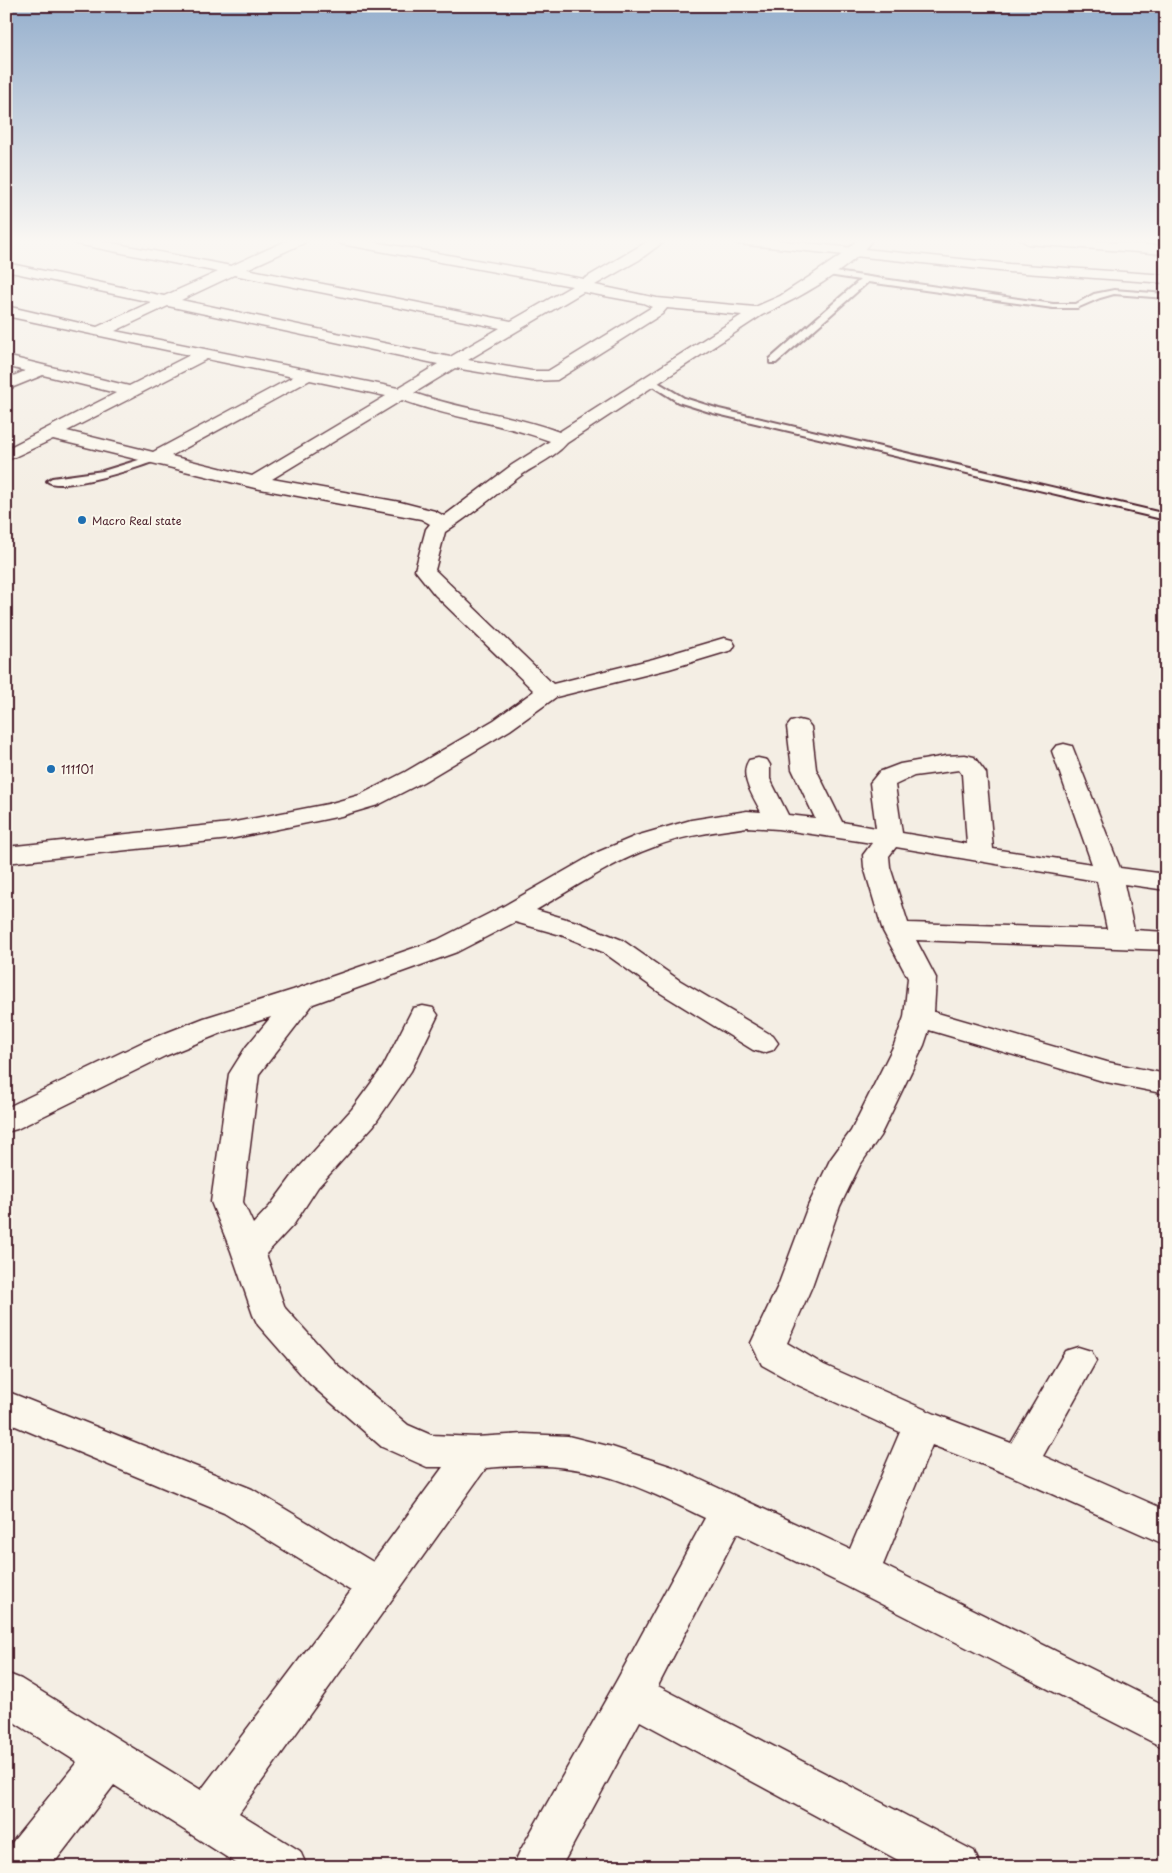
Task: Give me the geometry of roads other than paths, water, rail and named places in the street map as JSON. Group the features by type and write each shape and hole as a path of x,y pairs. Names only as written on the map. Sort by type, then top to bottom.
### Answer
{"main road":[{"path":"79,327 401,394 423,402 520,425 561,438"},
{"path":"99,332 110,327"},
{"path":"288,327 455,363 532,376 551,376 630,327"},
{"path":"255,482 512,327"},
{"path":"548,692 434,582 425,570 436,529 491,491 514,472 549,450 561,438 733,327"},
{"path":"6,456 206,354"},
{"path":"6,360 133,392"},
{"path":"6,385 42,369"},
{"path":"154,458 308,375"},
{"path":"52,433 255,482 299,488 400,508 428,515 444,524"},
{"path":"6,854 230,831 332,811 369,800 414,777 502,725 548,692 661,664 724,645"},
{"path":"799,727 804,769 832,828"},
{"path":"1064,751 1109,874 1122,938"},
{"path":"981,854 974,772 965,762 914,769 886,777 882,782 890,838 876,856 877,867 897,931 922,978 919,1017 909,1045 864,1136 846,1160 828,1198 795,1286 769,1343 776,1355 811,1375 922,1425 1020,1463 1166,1528"},
{"path":"758,766 758,779 778,821"},
{"path":"6,1121 154,1049 214,1026 304,997 447,946 512,913 607,858 645,841 691,828 747,819 778,821 1166,882"},
{"path":"512,913 553,923 586,934 625,954 669,985 731,1021 764,1043"},
{"path":"897,931 1166,941"},
{"path":"304,997 257,1054 244,1074 228,1202 248,1251 270,1315 322,1373 395,1436 427,1450 476,1453 524,1450 568,1452 660,1478 728,1512 860,1573 1166,1728"},
{"path":"248,1251 282,1215 307,1179 363,1116 396,1070 423,1015"},
{"path":"919,1017 1106,1072 1166,1084"},
{"path":"1020,1463 1078,1361"},
{"path":"6,1406 238,1501 377,1586"},
{"path":"860,1573 922,1425"},
{"path":"208,1818 476,1453"},
{"path":"536,1867 632,1694 728,1512"},
{"path":"6,1693 284,1867"},
{"path":"632,1694 958,1867"},
{"path":"22,1867 109,1757"}],"lane":[{"path":"772,361 811,327"},
{"path":"649,380 681,400 716,410 1166,517"},
{"path":"52,481 77,480 109,474 154,458"}],"place":[{"name":"Macro Real state","path":"82,520"},
{"name":"111101","path":"51,769"}]}
